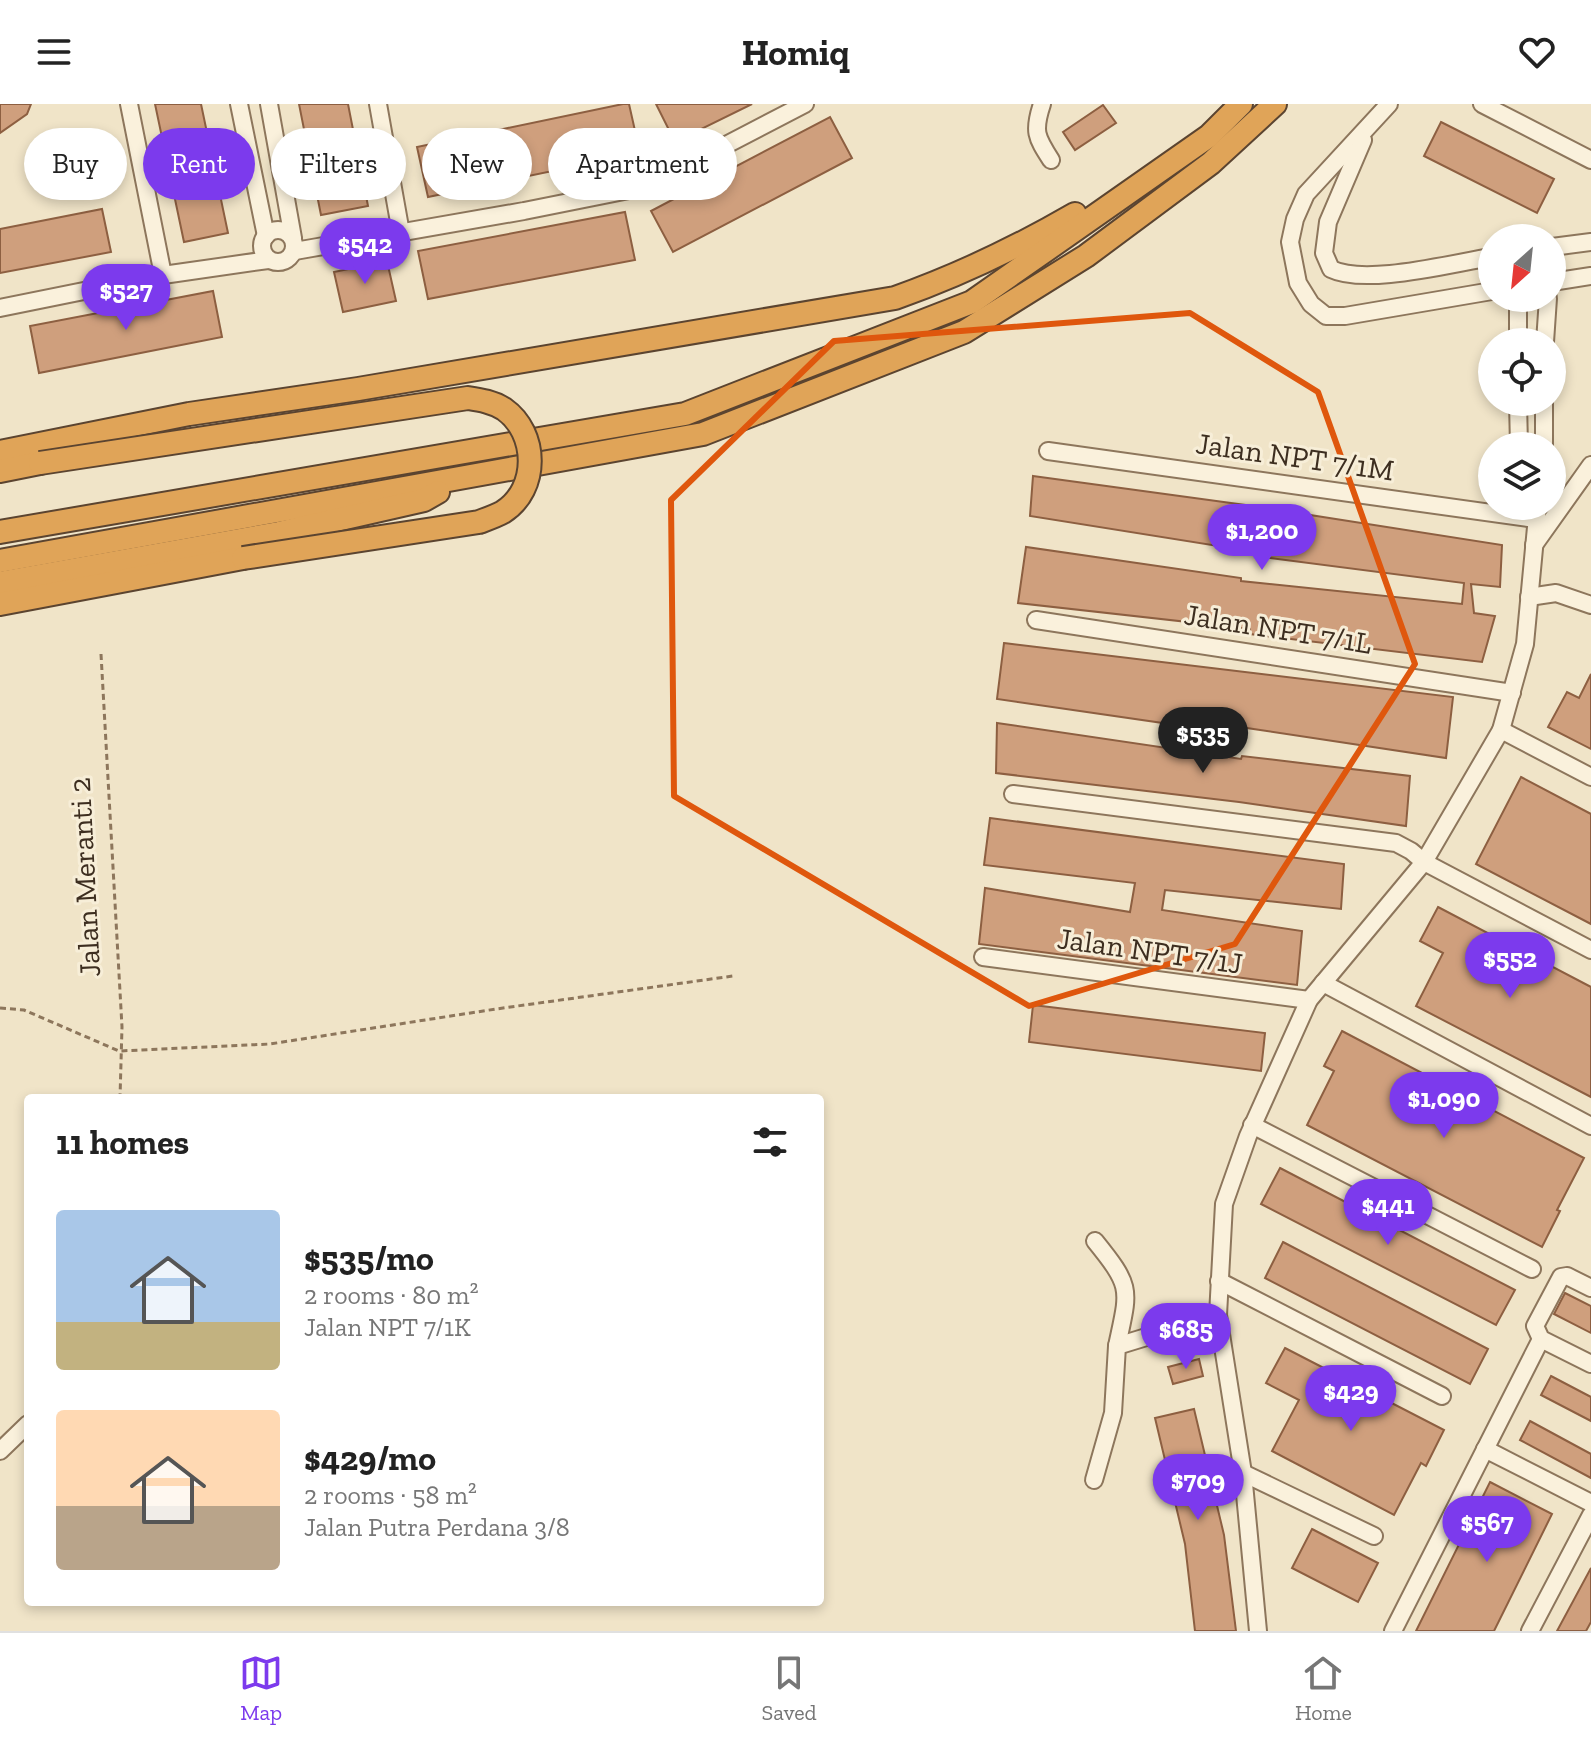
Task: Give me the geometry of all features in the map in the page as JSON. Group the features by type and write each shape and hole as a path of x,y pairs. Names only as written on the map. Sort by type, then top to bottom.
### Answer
{"highway":[{"path":"0,532 685,414 972,302 1209,136 1241,104"},
{"path":"0,561 703,434 964,332 1098,246 1211,163 1275,104"},
{"path":"0,452 189,414 373,387 895,298 930,285 1047,230 1209,136"},
{"path":"0,471 468,398 490,402 505,410 527,438 530,457 529,475 515,501 502,512 479,522 243,558 0,604"},
{"path":"0,583 279,533 424,500 468,477"}],"street":[{"path":"129,104 163,275"},
{"path":"239,104 266,236 262,251 268,260"},
{"path":"0,308 163,275 268,260 287,261 294,244 269,104"},
{"path":"378,104 401,233"},
{"path":"294,244 401,233 651,184 805,104"},
{"path":"1042,104 1036,130 1039,142 1051,160"},
{"path":"1389,104 1306,194 1295,219 1290,242 1298,283 1311,304 1326,316 1345,316 1478,293"},
{"path":"1482,104 1591,160"},
{"path":"1369,128 1328,222 1324,253 1331,269 1344,275 1385,274 1478,259"},
{"path":"266,236 280,230 294,244"},
{"path":"1566,245 1591,242"},
{"path":"1566,280 1591,276"},
{"name":"Jalan NPT 7/1M","path":"1048,451 1478,503"},
{"path":"1533,546 1591,465"},
{"path":"1258,1631 1243,1473 1218,1315 1224,1204 1252,1125 1309,1000 1424,862 1501,730 1525,644 1534,520"},
{"path":"1529,597 1556,593 1591,605"},
{"name":"Jalan NPT 7/1L","path":"1036,620 1512,693"},
{"path":"1501,730 1591,777"},
{"path":"1013,794 1396,843 1424,862 1591,950"},
{"name":"Jalan NPT 7/1J","path":"983,957 1309,1000"},
{"path":"1323,983 1591,1126"},
{"path":"1252,1125 1532,1269"},
{"path":"1094,1480 1113,1413 1117,1346 1127,1288 1120,1271 1095,1241"},
{"path":"1591,1288 1567,1276 1561,1277 1535,1326 1541,1339 1591,1364"},
{"path":"1219,1281 1442,1396"},
{"path":"1117,1346 1218,1315"},
{"path":"1393,1631 1541,1339"},
{"path":"0,1451 24,1428"},
{"path":"1485,1449 1591,1503"},
{"path":"1243,1473 1374,1536"},
{"path":"1530,1631 1591,1515"}],"path":[{"name":"Jalan Meranti 2","path":"101,654 122,1027 120,1094"},
{"path":"0,1008 24,1010 119,1051 270,1044 733,976"}],"highlighted area":[{"path":"1190,313 1318,392 1415,664 1235,944 1029,1006 674,796 671,500 834,341"}],"building":[{"path":"0,104 31,104 27,114 0,133"},
{"path":"155,104 201,104 206,128 160,128"},
{"path":"299,104 348,104 353,128 304,128"},
{"path":"629,104 634,128 548,128 548,172 532,175 532,128 508,128"},
{"path":"656,104 752,104 703,128 668,128"},
{"path":"1103,105 1116,123 1075,150 1063,132"},
{"path":"830,117 852,158 673,252 651,211 672,200 737,200 737,166"},
{"path":"1441,122 1554,179 1537,213 1424,156"},
{"path":"422,146 422,170 417,147"},
{"path":"175,200 221,200 228,233 184,242"},
{"path":"318,200 367,200 368,206 321,215"},
{"path":"102,209 111,252 0,273 0,229"},
{"path":"625,212 635,260 428,299 418,251"},
{"path":"387,261 396,301 343,312 334,272"},
{"path":"213,291 222,337 39,373 30,326"},
{"path":"1033,476 1502,545 1500,587 1471,584 1474,613 1495,616 1482,662 1250,634 1250,629 1018,603 1026,547 1241,578 1241,581 1462,604 1464,583 1255,556 1256,552 1030,516"},
{"path":"1004,643 1453,697 1446,758 1233,726 1232,733 997,699"},
{"path":"1591,674 1591,749 1548,727 1567,692 1579,698"},
{"path":"997,723 1241,759 1242,756 1410,776 1406,826 996,773"},
{"path":"1521,777 1591,814 1591,924 1476,864"},
{"path":"990,818 1344,864 1341,909 1165,890 1162,910 1302,931 1297,985 979,944 985,888 1130,912 1135,883 984,865"},
{"path":"1438,907 1591,987 1591,1097 1416,1006 1443,953 1420,941"},
{"path":"1033,1005 1265,1033 1261,1071 1029,1042"},
{"path":"1342,1031 1584,1158 1542,1247 1307,1125 1334,1071 1324,1066"},
{"path":"1280,1168 1515,1290 1496,1325 1261,1204"},
{"path":"1283,1242 1488,1349 1470,1384 1265,1278"},
{"path":"1565,1293 1591,1306 1591,1333 1554,1314"},
{"path":"1285,1348 1444,1430 1426,1466 1421,1463 1394,1515 1272,1451 1299,1400 1266,1383"},
{"path":"1199,1359 1203,1376 1173,1384 1168,1367"},
{"path":"1551,1376 1591,1397 1591,1421 1541,1395"},
{"path":"1194,1409 1224,1535 1236,1631 1195,1631 1185,1544 1155,1418"},
{"path":"1530,1421 1591,1454 1591,1478 1520,1440"},
{"path":"1490,1482 1552,1514 1494,1631 1416,1631"},
{"path":"1312,1529 1378,1563 1358,1602 1292,1568"},
{"path":"1591,1568 1591,1622 1586,1631 1557,1631"}]}
